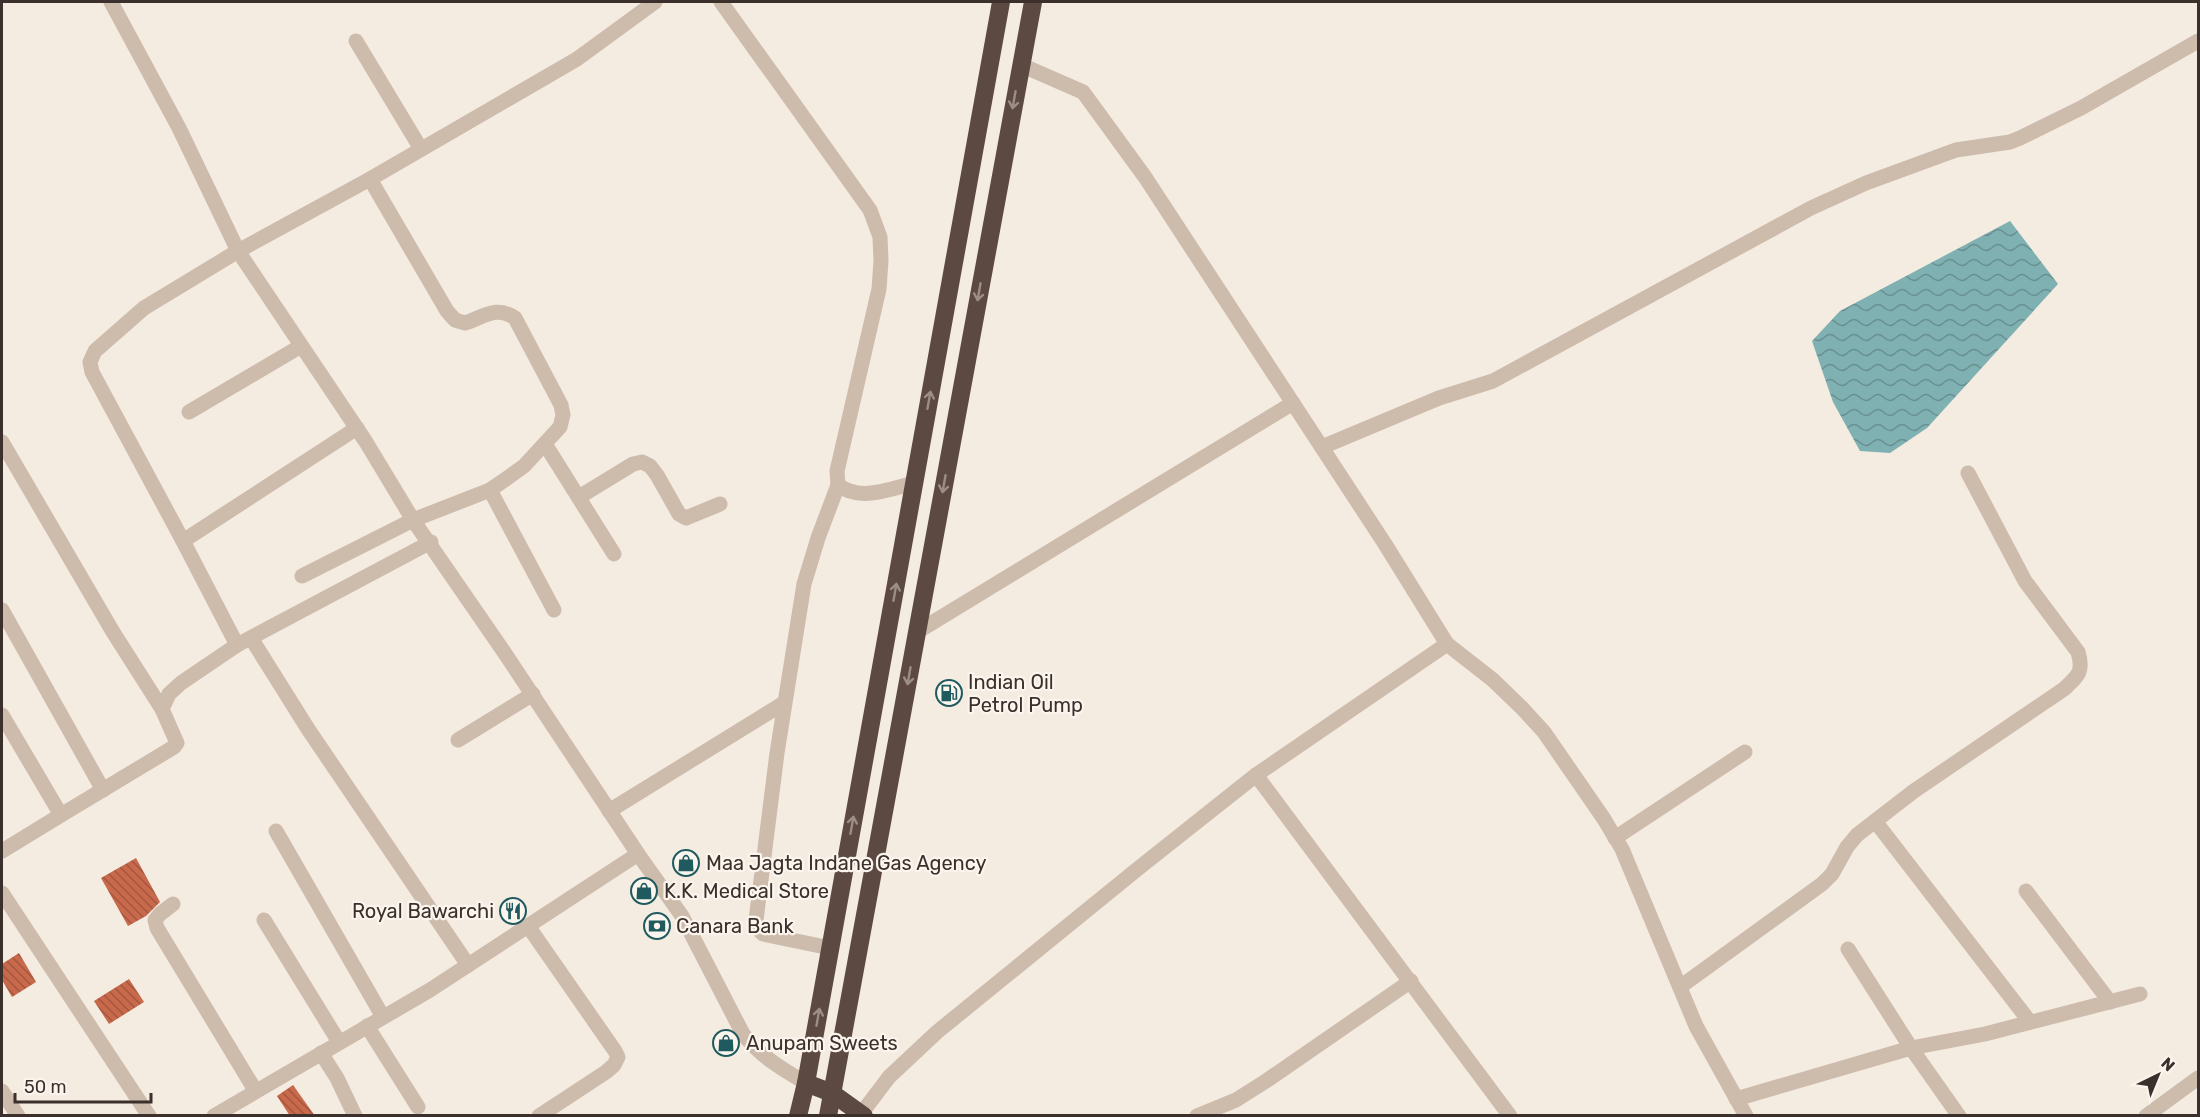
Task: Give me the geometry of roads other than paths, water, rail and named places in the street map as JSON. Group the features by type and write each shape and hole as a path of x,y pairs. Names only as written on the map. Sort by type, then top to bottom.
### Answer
{"highway":[{"path":"798,1116 806,1083 1001,2"},
{"path":"828,1116 1033,2"},
{"path":"806,1083 832,1093 862,1115"}],"street":[{"path":"111,2 179,128 238,251 357,428 413,520 691,931 743,1034 754,1048 770,1061 806,1083"},
{"path":"237,645 92,372 90,362 95,351 144,308 238,251 370,179 577,59 656,2"},
{"path":"721,2 870,210 880,237 879,289 837,471 838,485 804,584 784,703 756,920 757,928 763,934 830,948"},
{"path":"356,41 421,149"},
{"path":"1322,447 1439,398 1492,381 1811,208 1866,183 1956,150 2010,142 2020,138 2081,108 2199,41"},
{"path":"1021,65 1083,92 1145,177 1322,447 1447,644 1492,680 1544,732 1615,838 1636,881 1696,1026 1746,1116"},
{"path":"302,576 413,520 490,490 524,466 560,427 563,415 561,405 515,318 506,312 493,312 465,323 455,320 447,311 370,179"},
{"path":"189,412 301,346"},
{"path":"917,632 1293,403"},
{"path":"183,541 357,428"},
{"path":"2,442 113,632 162,709 177,743 174,747 2,851"},
{"path":"545,444 614,554"},
{"path":"579,497 633,464 642,462 650,466 679,514 686,518 720,504"},
{"path":"1680,987 1822,884 1832,874 1846,847 1857,835 1914,791 2064,690 2078,676 2082,665 2078,652 2025,581 1968,473"},
{"path":"838,485 847,492 862,495 914,483"},
{"path":"490,490 554,610"},
{"path":"162,709 169,694 181,683 237,645 430,542"},
{"path":"2,610 103,790"},
{"path":"251,638 308,729 468,965"},
{"path":"862,1115 889,1077 937,1032 1256,775 1447,644"},
{"path":"458,740 532,694"},
{"path":"609,811 784,703"},
{"path":"2,715 61,816"},
{"path":"1615,838 1745,752"},
{"path":"1256,775 1510,1116"},
{"path":"1875,821 2030,1023"},
{"path":"276,831 383,1017"},
{"path":"218,1114 468,965 638,854"},
{"path":"2026,891 2110,1002"},
{"path":"2,893 149,1116"},
{"path":"173,904 155,920 157,928 255,1090"},
{"path":"264,920 339,1042"},
{"path":"528,926 618,1057 614,1065 606,1072 539,1116"},
{"path":"1848,949 1911,1048 1959,1116"},
{"path":"1197,1116 1236,1100 1266,1082 1411,981"},
{"path":"1736,1099 1911,1048 1985,1034 2140,994"},
{"path":"367,1026 418,1107"},
{"path":"321,1053 337,1078 355,1116"},
{"path":"2146,1116 2199,1078"},
{"path":"2,1091 18,1116"}],"water":[{"path":"2010,221 2058,284 1927,428 1890,453 1860,451 1833,402 1812,341 1840,311"}],"place":[{"name":"Indian Oil Petrol Pump","path":"949,693"},
{"name":"Maa Jagta Indane Gas Agency","path":"686,863"},
{"name":"K.K. Medical Store","path":"644,891"},
{"name":"Royal Bawarchi","path":"513,911"},
{"name":"Canara Bank","path":"657,926"},
{"name":"Anupam Sweets","path":"726,1043"}]}
